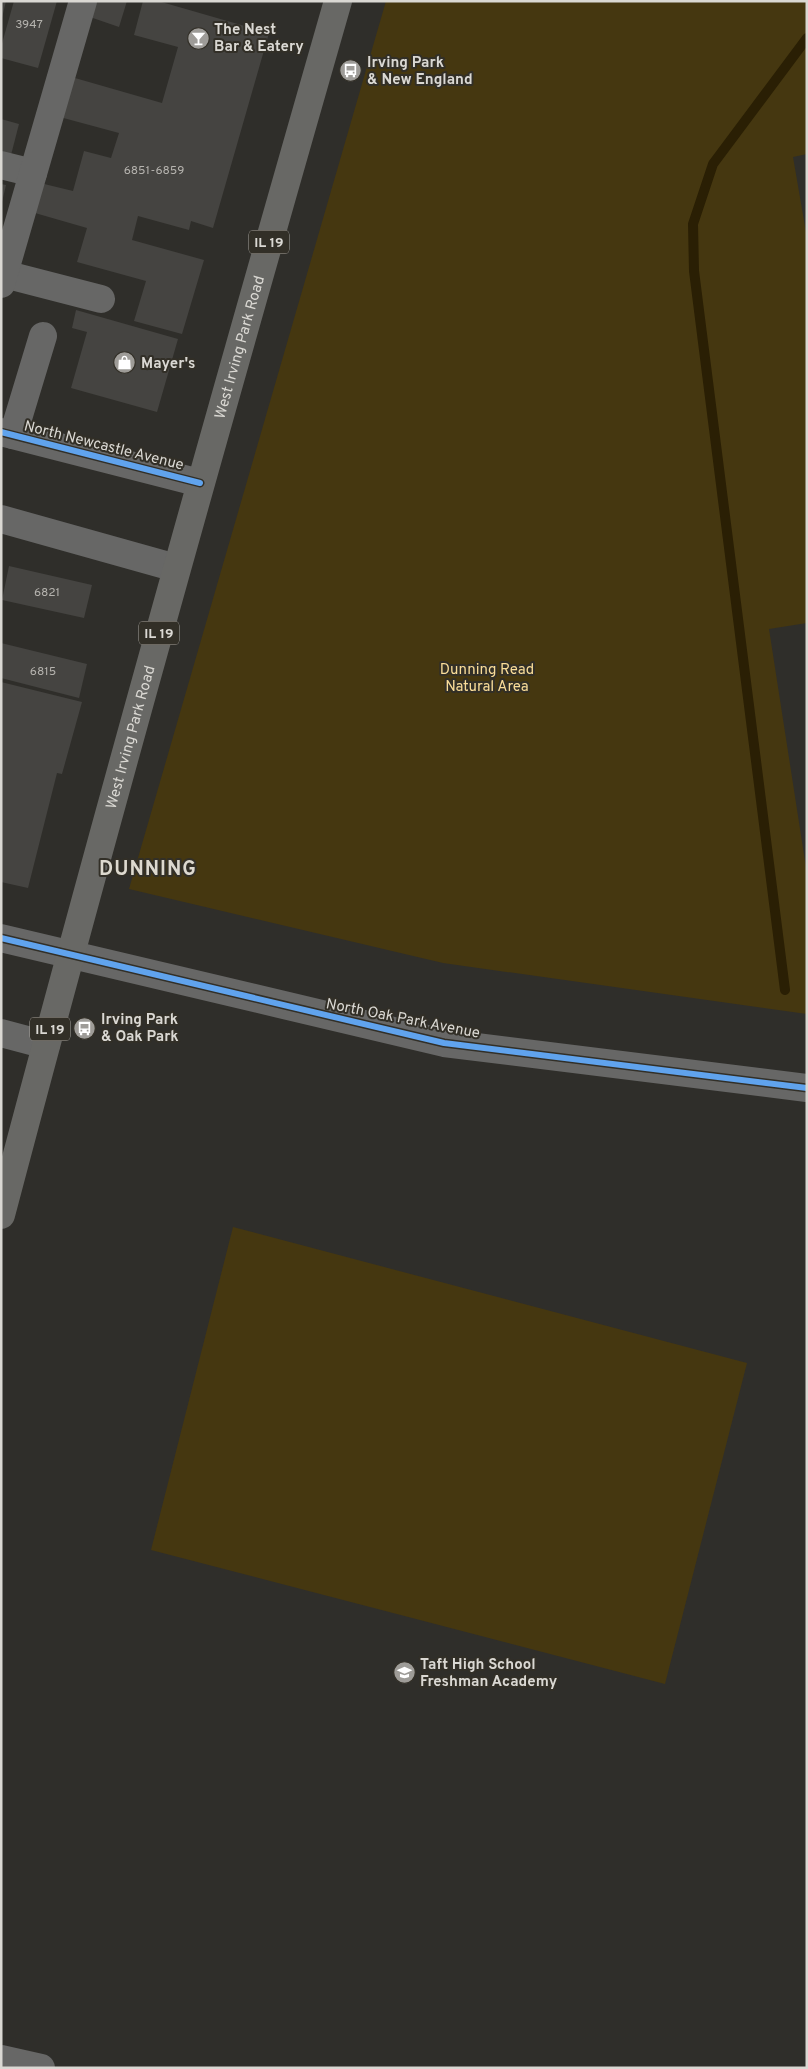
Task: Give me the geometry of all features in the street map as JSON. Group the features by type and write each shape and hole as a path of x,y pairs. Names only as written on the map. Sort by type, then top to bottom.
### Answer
{"main road":[{"name":"West Irving Park Road","path":"3,1200 176,568 335,2"}],"street":[{"path":"83,1 3,279 101,299"},
{"path":"1,165 33,173"},
{"path":"7,433 43,336"},
{"name":"North Newcastle Avenue","path":"7,433 200,483"},
{"path":"1,519 176,568"},
{"name":"North Oak Park Avenue","path":"1,938 444,1042 807,1088"},
{"path":"1,1033 46,1045"},
{"path":"1,2059 41,2068"}],"green space":[{"name":"Dunning Read Natural Area","path":"386,1 807,1 807,154 793,157 807,238 807,623 769,629 807,874 807,1014 443,963 129,889"},
{"path":"233,1227 747,1363 665,1684 151,1550"}],"building":[{"path":"1,1 6,1 2,18 1,18"},
{"path":"14,1 57,1 38,68 1,58 1,47"},
{"path":"91,1 127,1 119,27 87,16"},
{"path":"143,1 158,1 269,33 213,228 191,221 189,230 138,216 132,240 204,260 182,334 134,321 146,281 77,262 87,228 28,211 36,182 73,191 84,151 111,158 119,133 56,116 68,76 162,103 178,47 134,35"},
{"path":"1,119 19,124 11,155 1,153"},
{"path":"1,184 6,185 2,202 1,202"},
{"name":"Mayer's","path":"76,310 178,339 157,412 71,388 87,332 72,328"},
{"path":"9,566 92,585 84,618 2,600"},
{"path":"1,643 87,664 79,698 1,678"},
{"path":"1,682 82,702 62,774 57,773 28,888 1,882"}],"waterway":[{"path":"785,990 694,271 693,224 713,164 807,38"}],"cycle path":[{"path":"1,432 200,483"},
{"path":"1,938 444,1043 807,1088"}],"place":[{"name":"The Nest Bar & Eatery","path":"198,38"},
{"name":"Irving Park & New England","path":"351,71"},
{"name":"Mayer's","path":"125,363"},
{"name":"Irving Park & Oak Park","path":"85,1028"},
{"name":"Taft High School Freshman Academy","path":"404,1673"}],"district":[{"name":"DUNNING","path":"148,868"}]}
